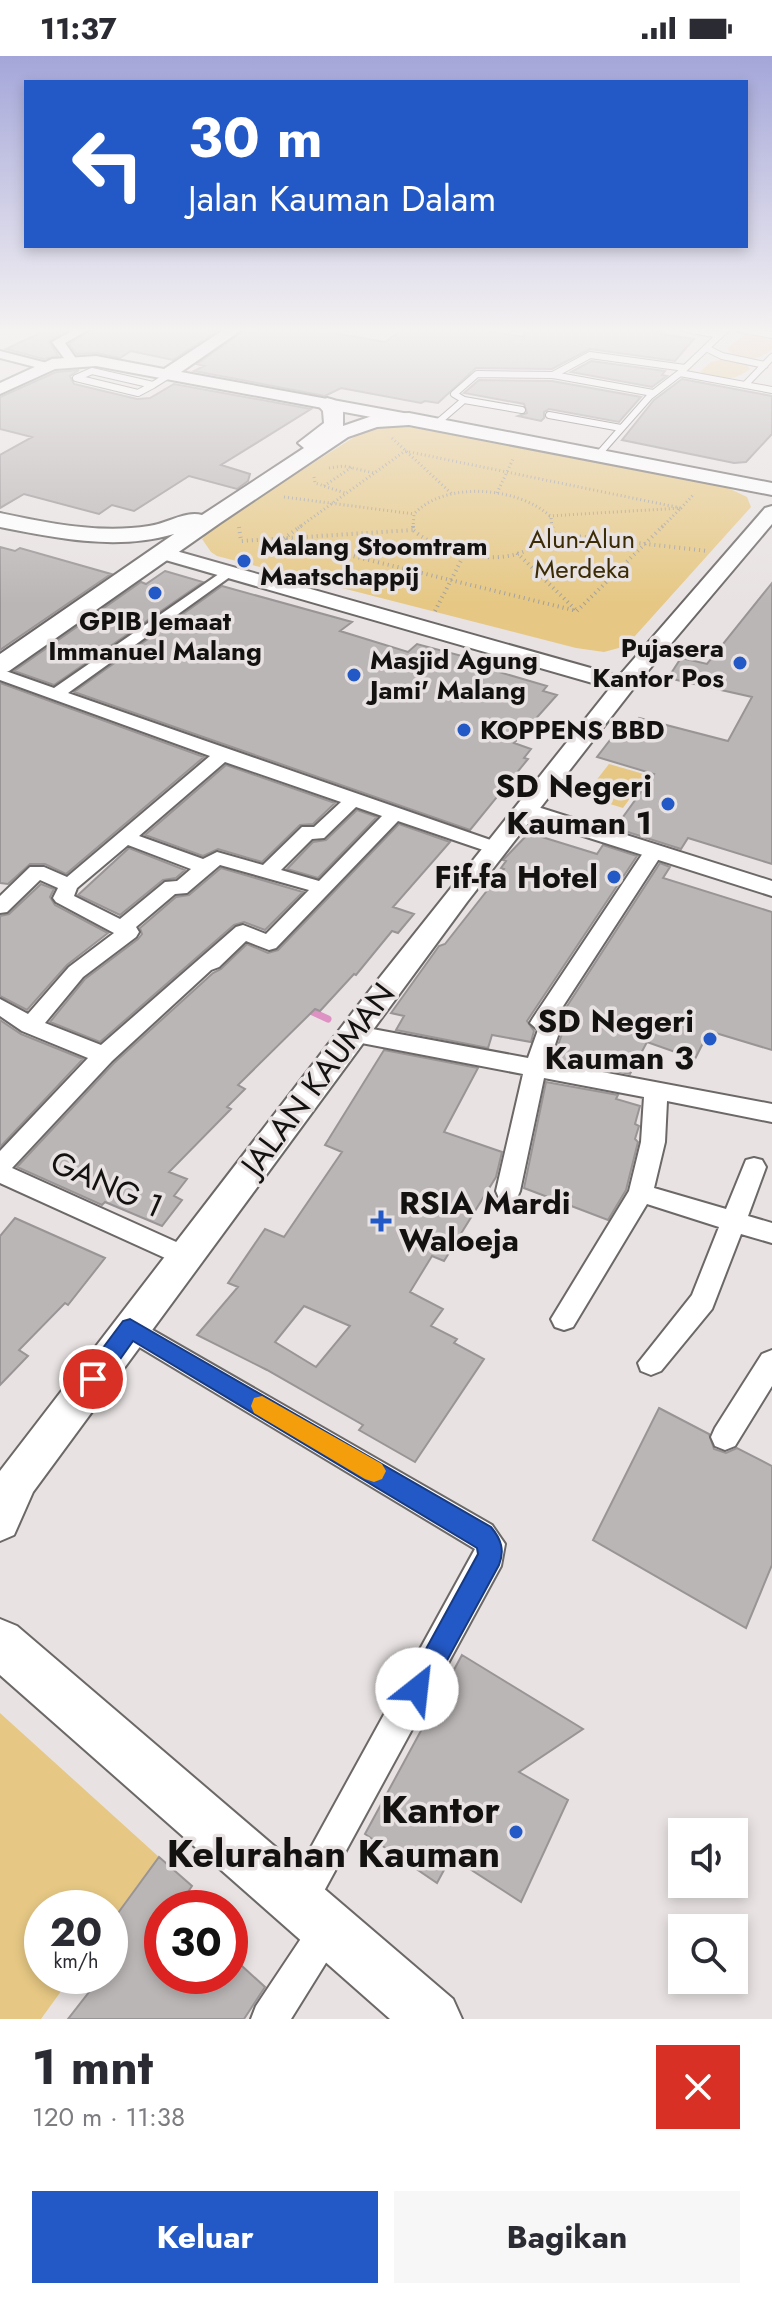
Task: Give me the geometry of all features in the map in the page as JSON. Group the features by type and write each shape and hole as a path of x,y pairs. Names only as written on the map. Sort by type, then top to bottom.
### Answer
{"main road":[{"path":"49,530 91,534 153,532 214,519 329,430 333,421"},
{"path":"0,666 341,433 382,421"},
{"path":"418,421 772,489"},
{"name":"JALAN KAUMAN","path":"0,1522 9,1488 351,1033 625,685 772,512"},
{"path":"0,520 162,553 625,685"},
{"path":"0,1643 433,2019"}],"street":[{"path":"56,694 229,571"},
{"path":"0,674 222,755 495,848"},
{"path":"30,1026 76,972 129,932 125,926 63,898 67,889 222,755"},
{"path":"266,873 309,831 317,834 353,800"},
{"path":"525,810 772,889"},
{"path":"0,1166 104,1055 243,932 269,943 394,814"},
{"path":"125,837 205,867"},
{"path":"508,1191 535,1069 550,1027 541,1023 654,851"},
{"path":"125,926 172,886 180,889 217,858 323,888"},
{"path":"0,907 37,871 67,889"},
{"path":"0,1006 30,1026 104,1055"},
{"path":"351,1033 772,1113"},
{"path":"564,1319 641,1193 653,1142 656,1090"},
{"path":"651,1363 703,1301 754,1167"},
{"name":"GANG 1","path":"0,1173 185,1257"},
{"path":"641,1193 772,1233"},
{"path":"130,1328 482,1535 490,1544 490,1556 314,1916 269,2019"},
{"path":"725,1437 772,1362"}],"lane":[{"path":"436,424 440,421"},
{"path":"580,421 621,428"},
{"path":"598,455 628,421"}],"path":[{"path":"385,432 452,494"},
{"path":"497,493 519,447"},
{"path":"283,539 405,451 681,508"},
{"path":"346,493 323,487 314,480 320,471 337,466 375,473"},
{"path":"323,487 352,467"},
{"path":"413,530 414,514 424,504 452,494 497,493 530,501 549,516 681,508"},
{"path":"277,496 414,514"},
{"path":"577,611 681,508"},
{"path":"214,519 240,527 241,541 413,530 431,545 464,555 517,553 543,541 550,533 549,516"},
{"path":"550,533 708,551"},
{"path":"283,539 577,611"},
{"path":"517,553 577,611"},
{"path":"434,613 464,555"}],"green space":[{"name":"Alun-Alun Merdeka","path":"384,426 417,428 726,487 747,497 751,507 626,646 604,652 576,648 217,556 202,539 214,526 359,434"},
{"path":"609,764 647,775 623,808 584,796"},
{"path":"0,1713 159,1857 128,1899 128,1890 24,1890 24,1994 59,1994 41,2019 0,2019"}],"building":[{"path":"0,421 292,421 221,465 250,474 248,481 237,489 189,476 134,511 112,505 99,514 24,494 0,508 0,455 32,437 0,429"},
{"path":"638,421 772,421 772,434 746,462 734,463 622,440"},
{"path":"0,547 15,551 20,548 111,574 0,650"},
{"path":"165,571 203,582 54,685 14,671 141,582 146,584"},
{"path":"772,583 772,864 688,838 681,849 615,828 654,774 597,757 614,735 625,738 639,718 728,741 752,697 668,678 681,658 707,664"},
{"path":"222,586 352,622 340,631 408,652 417,644 496,665 492,670 547,686 543,691 557,695 514,743 531,749 524,758 528,759 470,830 74,692"},
{"path":"0,683 204,757 66,874 45,864 30,864 8,884 0,883"},
{"path":"226,765 335,803 313,824 300,825 262,862 218,849 203,856 145,835"},
{"path":"357,810 377,817 318,878 287,869 313,842 326,840"},
{"path":"399,824 450,842 393,907 414,914 398,933 392,931 356,975 320,1011 315,1009 238,1085 245,1089 227,1107 231,1109 169,1172 187,1179 174,1196 182,1200 162,1226 105,1202 102,1205 17,1167 114,1063 213,973 247,944 268,953 278,950"},
{"path":"529,833 597,854 603,845 637,856 527,1021 534,1031 531,1042 492,1035 488,1048 396,1030 404,1016 391,1013 439,946 445,944 504,869 501,868 506,861 503,860"},
{"path":"129,848 185,870 176,878 163,880 120,915 78,895"},
{"path":"660,863 670,867 663,878 772,912 772,1050 709,1031 695,1059 647,1042 630,1074 553,1060 564,1028 558,1020"},
{"path":"221,868 303,892 265,930 244,922 234,925 100,1042 50,1022 85,979 138,939 142,934 140,928 176,897 189,895"},
{"path":"41,884 54,889 50,897 55,905 108,933 67,965 27,1010 0,996 0,916 9,914"},
{"path":"0,1020 21,1034 83,1059 0,1147"},
{"path":"384,1050 478,1068 444,1132 502,1152 496,1177 444,1261 432,1256 410,1292 443,1309 431,1326 457,1339 454,1343 484,1359 415,1462 359,1430 363,1425 267,1370 197,1335 238,1287 228,1283 265,1229 284,1237 342,1152 325,1145","holes":["304,1306 350,1326 316,1367 275,1342"]},
{"path":"546,1082 618,1095 616,1099 640,1106 635,1124 639,1126 635,1139 638,1142 626,1190 608,1220 524,1188"},
{"path":"15,1218 105,1258 68,1305 65,1303 19,1350 28,1356 0,1385 0,1236"},
{"path":"659,1408 709,1434 714,1449 726,1453 737,1448 772,1466 772,1565 746,1628 593,1540"},
{"path":"462,1655 583,1729 519,1772 568,1800 521,1902 451,1857 437,1883 365,1834"},
{"path":"159,1857 192,1886 189,1890 144,1890 144,1994 248,1994 248,1971 265,1987 244,2019 68,2019 87,1994 128,1994 128,1899"}],"waterway":[{"path":"304,1008 328,1019"}],"slow traffic":[{"path":"262,1406 374,1471"}],"place":[{"name":"Malang Stoomtram Maatschappij","path":"244,561"},
{"name":"GPIB Jemaat Immanuel Malang","path":"155,593"},
{"name":"Pujasera Kantor Pos","path":"740,663"},
{"name":"Masjid Agung Jami' Malang","path":"354,675"},
{"name":"KOPPENS BBD","path":"464,730"},
{"name":"SD Negeri Kauman 1","path":"668,804"},
{"name":"Fif-fa Hotel","path":"614,877"},
{"name":"SD Negeri Kauman 3","path":"710,1039"},
{"name":"RSIA Mardi Waloeja","path":"381,1221"},
{"name":"Kantor Kelurahan Kauman","path":"516,1832"}],"route":[{"path":"93,1379 130,1328 482,1535 490,1544 490,1556 417,1689"}]}
